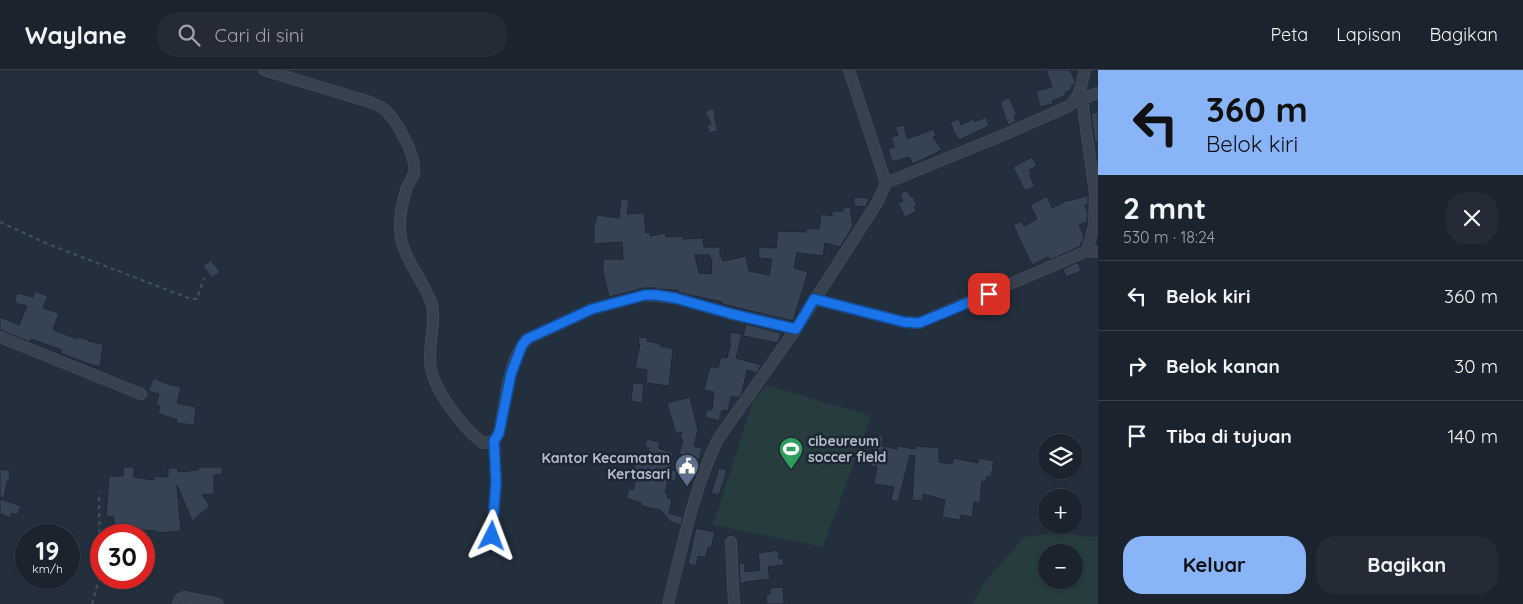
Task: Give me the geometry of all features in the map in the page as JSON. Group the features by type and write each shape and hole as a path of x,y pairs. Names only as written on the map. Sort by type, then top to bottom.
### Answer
{"street":[{"path":"264,70 288,74 370,102 381,107 394,120 409,150 414,166 413,175 406,189 400,216 400,232 405,251 432,305 430,362 435,379 450,406 470,433 483,443 494,441"},
{"path":"668,604 710,456 722,433 796,329 877,204 886,183 849,70"},
{"path":"814,299 904,322 919,323 1093,252 1095,194 1078,100 1085,70"},
{"path":"886,183 1006,134 1069,106 1078,100 1098,93"},
{"path":"492,536 496,482 494,441 499,433 511,374 522,345 527,339 592,309 645,295 675,298 796,329"},
{"path":"0,337 141,394"},
{"path":"731,542 734,604"},
{"path":"178,604 180,599 184,597 218,604"}],"path":[{"path":"0,222 48,244 191,299 197,299 204,278"},
{"path":"92,604 100,574 100,492"}],"green space":[{"name":"cibeureum soccer field","path":"767,385 871,416 823,547 713,525 753,401"},
{"path":"1073,534 1098,537 1098,604 972,604 983,584 1024,537"}],"building":[{"path":"1046,70 1070,70 1075,84 1071,86 1072,89 1065,93 1066,95 1052,101 1053,104 1040,107 1036,91 1052,87"},
{"path":"1009,97 1017,115 1014,116 1016,122 1008,125 1000,102"},
{"path":"713,108 716,114 714,116 718,131 709,133 707,125 711,124 705,112"},
{"path":"1098,112 1098,143 1095,143 1091,113"},
{"path":"986,117 989,126 959,140 950,122 959,119 961,125 973,119 974,122"},
{"path":"904,125 907,139 934,129 936,136 933,137 942,150 913,164 909,157 892,162 888,149 894,147 891,137 898,135 895,127"},
{"path":"1032,157 1037,166 1029,170 1035,186 1025,191 1013,167"},
{"path":"907,190 911,197 913,196 917,205 914,206 917,211 905,217 898,203 903,201 900,194"},
{"path":"1088,195 1088,204 1085,205 1088,213 1087,222 1079,225 1084,236 1080,244 1081,246 1050,260 1048,257 1032,265 1013,225 1021,221 1024,226 1037,219 1030,205 1047,196 1052,208 1068,200"},
{"path":"854,197 869,198 866,207 854,206"},
{"path":"621,199 629,200 627,214 644,213 646,233 650,232 650,236 665,233 666,237 682,236 683,239 703,238 704,247 720,247 723,261 746,256 749,271 769,275 772,259 758,258 759,247 776,248 778,231 806,232 807,228 819,229 821,214 832,216 832,211 843,211 843,208 850,207 853,226 840,247 825,243 823,256 797,253 794,268 808,272 793,321 722,304 722,302 678,292 678,290 644,288 609,297 603,272 603,259 623,259 622,242 594,244 594,228 597,215 619,218","holes":["695,255 709,255 712,261 711,274 699,273"]},
{"path":"211,260 220,272 212,278 203,266"},
{"path":"1078,262 1081,271 1066,277 1063,269"},
{"path":"35,291 48,296 43,308 59,313 53,330 78,339 79,337 103,344 100,367 60,353 62,350 31,339 30,342 0,330 0,317 19,325 27,306 14,303 17,293 33,297"},
{"path":"746,324 781,333 778,343 743,336"},
{"path":"731,332 742,334 736,358 761,365 757,373 747,370 742,393 739,398 731,396 728,411 722,410 719,421 705,417 707,409 712,410 714,392 704,390 710,366 718,368 721,357 727,358 731,342 729,341"},
{"path":"639,337 648,338 647,341 673,349 669,386 646,383 647,370 635,368 640,344 638,344"},
{"path":"154,378 167,384 181,387 177,403 196,407 194,425 176,423 177,420 158,413 160,406 156,405 159,394 148,391"},
{"path":"633,383 644,384 642,403 631,401"},
{"path":"690,397 698,430 694,446 702,448 699,460 679,454 683,440 680,439 682,432 676,434 667,403"},
{"path":"872,435 883,436 882,446 897,449 897,446 915,449 916,446 939,448 939,462 952,464 954,458 978,463 979,458 994,461 991,477 987,476 986,482 982,481 980,503 974,502 972,517 961,515 960,520 942,517 945,500 923,494 923,501 912,500 915,456 910,455 898,502 891,500 894,487 874,484 877,467 870,466 874,443 871,443"},
{"path":"647,439 660,442 658,448 673,453 670,470 677,471 675,481 668,480 665,493 668,494 667,498 672,499 669,513 683,517 681,525 671,522 660,510 641,506 641,503 626,498 629,489 633,490 637,476 632,474 636,461 646,464 649,448 645,447"},
{"path":"123,467 134,467 134,477 154,480 154,476 168,477 168,468 178,468 178,472 198,470 198,467 222,467 223,474 214,475 214,494 202,495 210,506 192,521 177,485 181,531 156,533 155,524 114,524 114,517 106,516 109,476 123,476"},
{"path":"719,468 727,470 719,495 711,493"},
{"path":"0,469 10,470 9,482 7,481 4,498 0,497"},
{"path":"0,499 21,506 17,515 12,513 10,518 0,514"},
{"path":"696,528 715,532 711,548 708,547 706,557 698,556 696,566 688,564"},
{"path":"778,550 779,559 783,558 784,565 768,567 770,579 740,584 739,564 744,563 745,572 760,570 758,553"},
{"path":"783,587 784,604 767,604 766,595 770,594 770,588"}],"place":[{"name":"cibeureum soccer field","path":"791,470"},
{"name":"Kantor Kecamatan Kertasari","path":"687,487"}],"route":[{"path":"492,536 496,482 494,441 499,433 511,374 522,345 527,339 592,309 645,295 675,298 753,320 796,329 814,299 904,322 919,323 989,294"}]}
